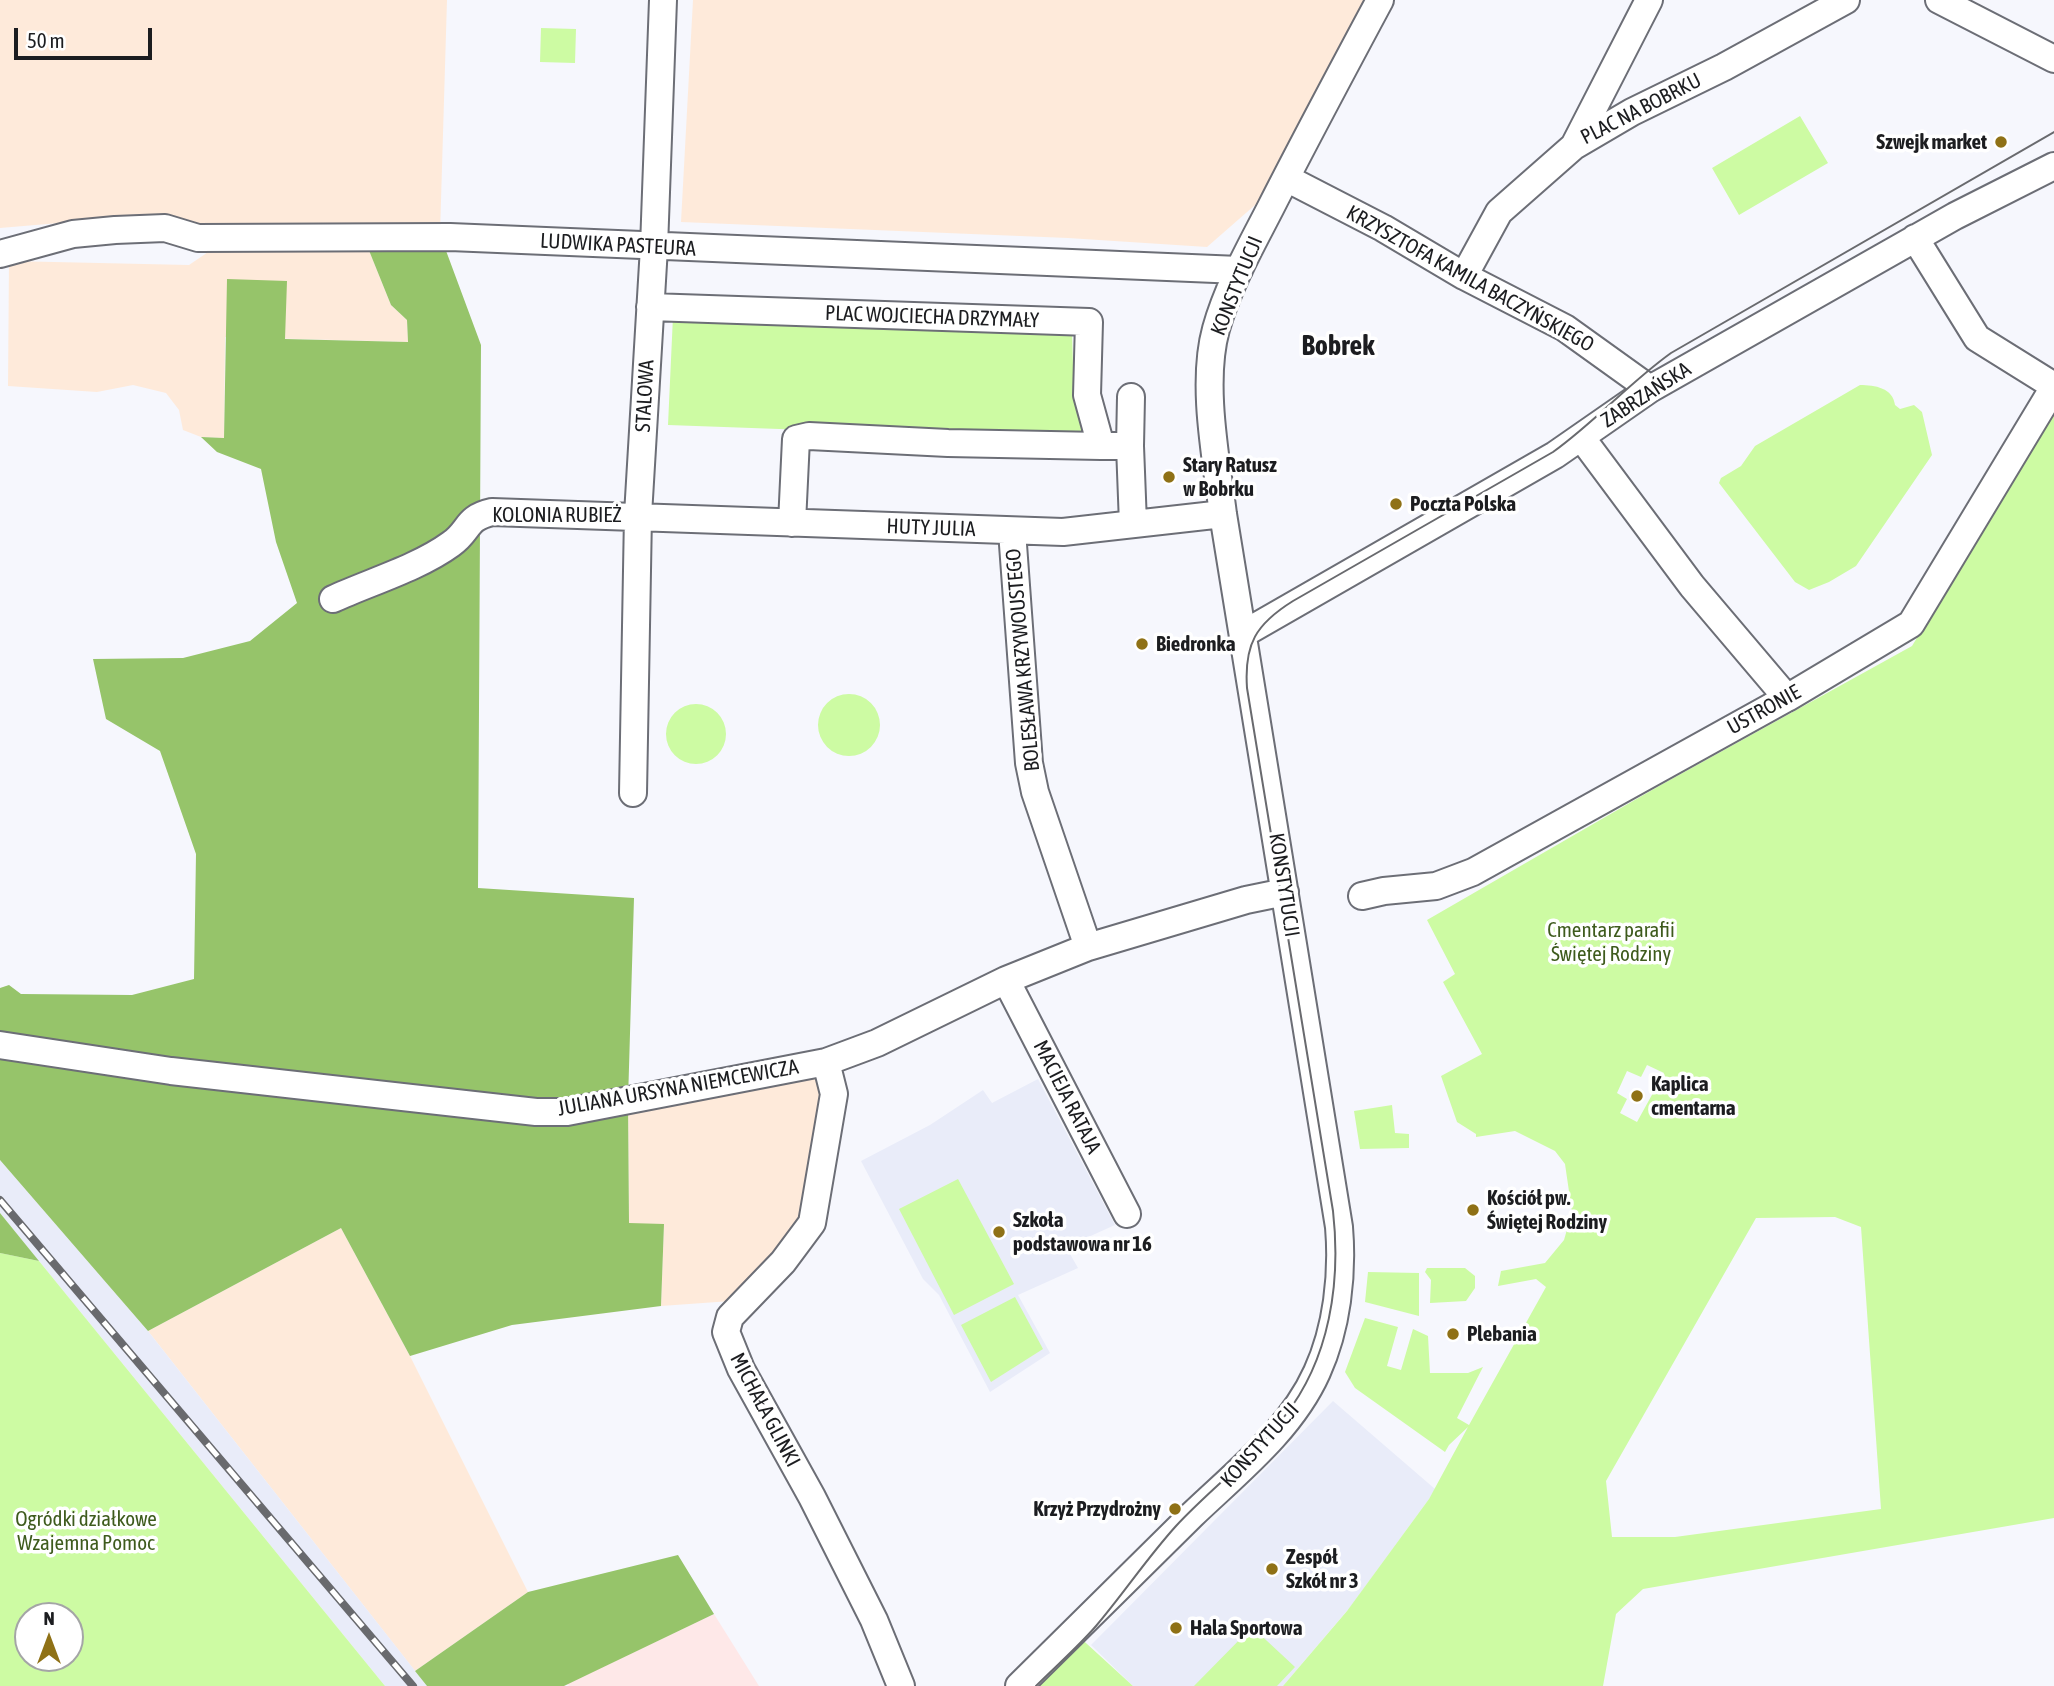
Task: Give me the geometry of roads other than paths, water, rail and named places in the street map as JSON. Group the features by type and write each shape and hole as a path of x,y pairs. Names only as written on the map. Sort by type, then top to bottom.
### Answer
{"street":[{"name":"STALOWA","path":"633,793 638,515 654,247 663,0"},
{"name":"KONSTYTUCJI","path":"1019,1686 1256,1455 1288,1420 1308,1390 1322,1360 1337,1299 1340,1244 1223,514 1212,428 1210,383 1216,330 1239,270 1380,0"},
{"name":"PLAC NA BOBRKU","path":"1574,146 1649,0"},
{"name":"PLAC NA BOBRKU","path":"1574,146 1632,112 1724,67 1846,0"},
{"path":"1939,0 2054,59"},
{"path":"1464,276 1499,212 1574,146"},
{"name":"ZABRZAŃSKA","path":"1243,634 1555,455 1650,389 1915,238 2054,166"},
{"name":"KRZYSZTOFA KAMILA BACZYŃSKIEGO","path":"1286,178 1565,328 1650,389"},
{"name":"LUDWIKA PASTEURA","path":"0,254 73,234 165,228 198,238 450,237 1239,270"},
{"path":"1915,238 1977,338 2054,386"},
{"name":"PLAC WOJCIECHA DRZYMAŁY","path":"650,307 1089,322 1087,395 1101,446"},
{"name":"USTRONIE","path":"1362,896 1436,886 1473,872 1787,698 1911,624 2054,386"},
{"path":"1131,397 1133,524"},
{"path":"792,523 796,439 809,436 948,443 1130,446"},
{"path":"1581,437 1692,586 1787,698"},
{"name":"KOLONIA RUBIEŻ","path":"333,598 427,558 453,543 478,515 492,512 638,515"},
{"name":"HUTY JULIA","path":"638,515 1063,532 1223,514"},
{"name":"BOLESŁAWA KRZYWOUSTEGO","path":"1012,531 1029,763 1035,792 1088,947"},
{"name":"JULIANA URSYNA NIEMCEWICZA","path":"0,1045 171,1071 536,1112 566,1112 826,1062 877,1043 1006,980 1088,947 1246,900 1285,892"},
{"name":"MACIEJA RATAJA","path":"1006,980 1127,1214"},
{"name":"MICHAŁA GLINKI","path":"826,1062 834,1094 812,1223 783,1262 730,1317 726,1332 741,1369 813,1497 874,1620 901,1686"}],"tram line":[{"path":"1036,1686 1096,1626 1176,1526 1259,1446 1284,1417 1312,1370 1329,1319 1335,1265 1333,1211 1247,688 1250,647 1261,627 1293,601 1553,452 1671,353 2054,132"}],"railway":[{"path":"0,1200 413,1686"}],"place":[{"name":"Szwejk market","path":"2001,142"},
{"name":"Stary Ratusz w Bobrku","path":"1169,477"},
{"name":"Poczta Polska","path":"1396,504"},
{"name":"Biedronka","path":"1142,644"},
{"name":"Kaplica cmentarna","path":"1637,1096"},
{"name":"Kościół pw. Świętej Rodziny","path":"1473,1210"},
{"name":"Szkoła podstawowa nr 16","path":"999,1232"},
{"name":"Plebania","path":"1453,1334"},
{"name":"Krzyż Przydrożny","path":"1175,1509"},
{"name":"Zespół Szkół nr 3","path":"1272,1569"},
{"name":"Hala Sportowa","path":"1176,1628"}],"district":[{"name":"Bobrek","path":"1338,346"}],"park label":[{"name":"Cmentarz parafii Świętej Rodziny","path":"1611,942"},
{"name":"Ogródki działkowe Wzajemna Pomoc","path":"86,1531"}]}
